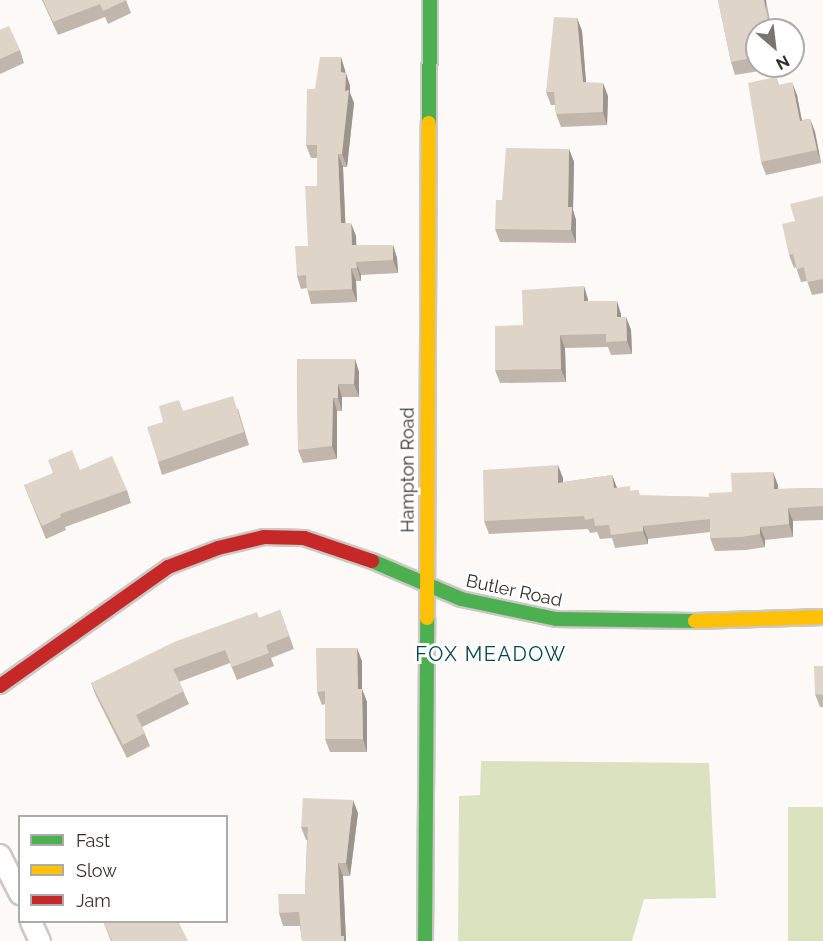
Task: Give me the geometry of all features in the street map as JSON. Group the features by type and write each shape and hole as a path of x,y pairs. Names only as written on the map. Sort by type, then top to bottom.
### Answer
{"street":[{"name":"Hampton Road","path":"425,941 425,583 430,0"},
{"name":"Butler Road","path":"0,686 144,581 189,558 245,540 286,536 339,547 461,599 556,619 646,623 823,617"},
{"path":"0,855 18,890"},
{"path":"33,923 40,941"}],"green space":[{"path":"481,761 709,763 716,898 644,899 632,941 458,941 459,796 480,795"},
{"path":"788,807 823,807 823,941 788,941"}],"building":[{"path":"43,0 127,0 103,11 100,4 53,22"},
{"path":"718,0 764,0 768,18 745,18 745,59 731,62"},
{"path":"554,17 577,18 583,82 603,83 603,112 556,114 554,92 546,92"},
{"path":"9,26 20,50 0,59 0,30"},
{"path":"320,57 341,57 341,72 346,73 345,91 349,90 342,154 338,154 341,223 351,223 352,245 393,245 393,260 356,262 357,268 351,268 352,289 307,291 306,275 297,276 295,246 308,246 305,186 317,186 317,145 306,145 307,89 315,89"},
{"path":"771,78 776,78 778,85 792,82 800,121 810,119 817,150 761,162 748,83"},
{"path":"506,148 569,149 568,207 572,207 571,230 495,229 496,200 502,200"},
{"path":"823,196 823,279 807,282 804,267 797,269 793,254 789,255 782,224 795,221 790,204"},
{"path":"584,286 584,301 617,301 617,317 626,317 627,341 606,342 606,334 560,335 561,369 495,370 495,326 523,325 522,290"},
{"path":"297,359 355,359 354,384 338,384 338,398 333,398 332,446 298,450"},
{"path":"233,396 244,432 158,462 147,427 163,422 159,406 179,400 183,411"},
{"path":"72,450 80,470 112,456 127,490 60,514 61,517 42,526 24,485 53,473 48,460"},
{"path":"558,465 558,483 612,475 614,488 630,486 630,491 638,490 639,495 709,497 709,493 732,492 731,473 773,472 774,489 823,488 823,506 788,508 789,524 760,527 760,534 741,537 710,538 710,519 643,526 643,531 611,535 609,525 595,526 594,518 585,520 584,516 484,521 483,470"},
{"path":"280,610 289,636 266,645 269,653 232,667 225,650 173,669 184,691 136,715 145,733 123,745 91,683 174,642 257,612 259,618"},
{"path":"316,648 357,648 358,689 362,689 363,739 325,739 325,691 317,692"},
{"path":"814,666 823,666 823,695 815,694"},
{"path":"303,798 353,800 346,863 338,863 341,936 344,936 344,941 302,941 299,912 279,913 278,894 305,894 308,827 301,827"},
{"path":"104,923 179,923 188,941 112,941"}],"traffic: fast":[{"path":"429,123 430,0"},
{"path":"372,561 461,599 556,619 695,621"},
{"path":"425,941 427,618"}],"traffic: slow":[{"path":"427,618 429,123"},
{"path":"695,621 823,617"}],"traffic: jam":[{"path":"0,686 168,567 218,548 264,537 304,538 372,561"}],"district":[{"name":"FOX MEADOW","path":"491,654"}]}
